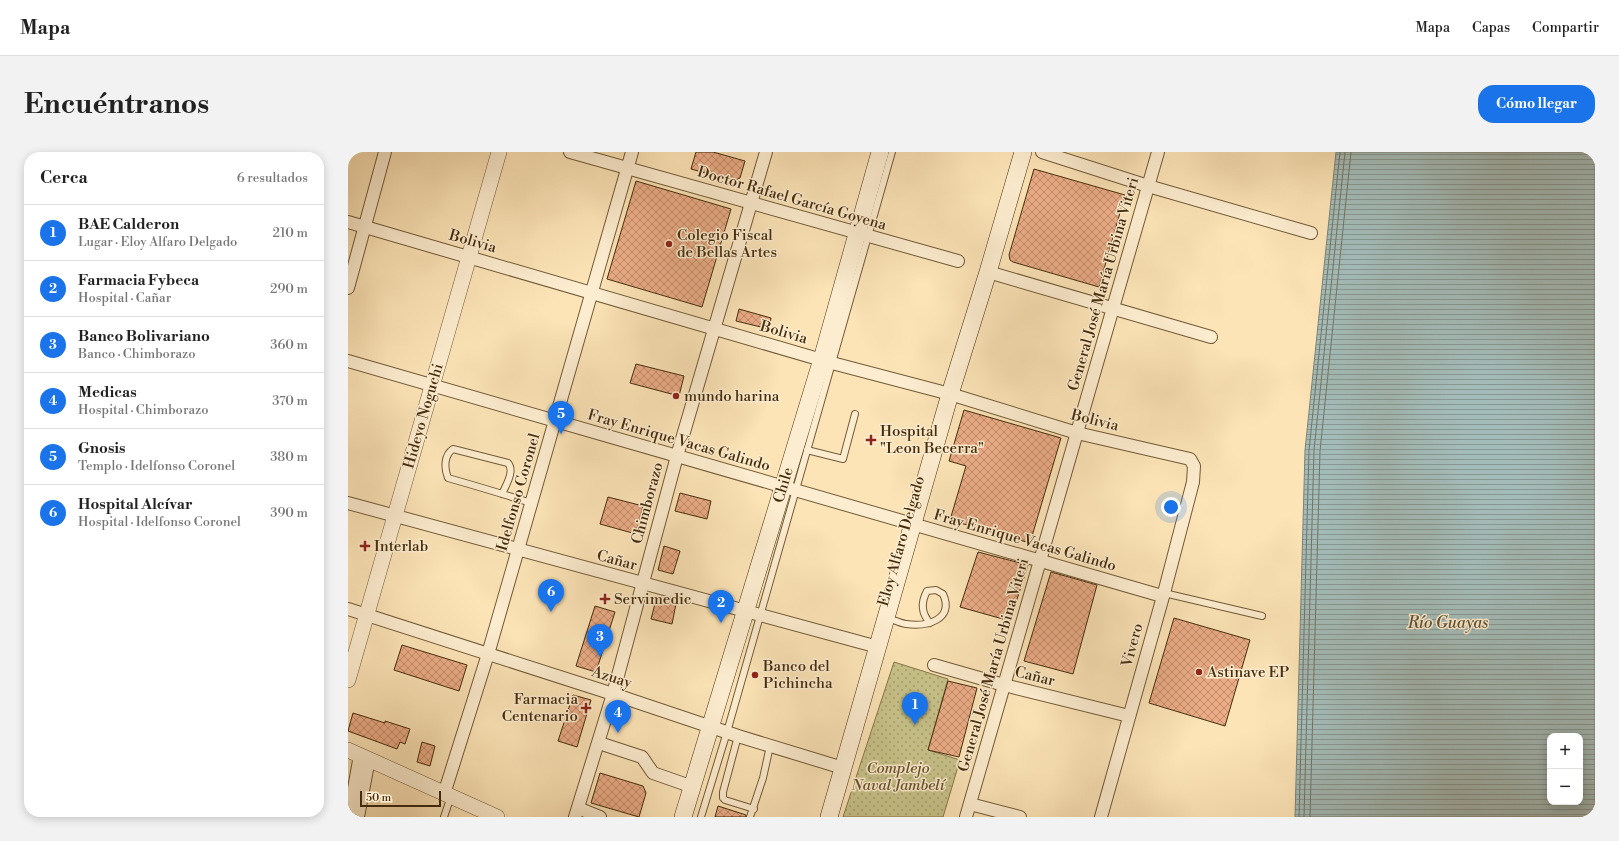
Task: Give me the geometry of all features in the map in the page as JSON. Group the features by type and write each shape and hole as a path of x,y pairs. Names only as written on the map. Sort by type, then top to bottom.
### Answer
{"main road":[{"name":"Chile","path":"683,817 710,727 752,614 827,361 863,234 880,152"},
{"name":"Eloy Alfaro Delgado","path":"829,817 840,767 908,524 948,394 988,272 1023,152"}],"street":[{"path":"348,288 385,152"},
{"name":"Hideyo Noguchi","path":"348,680 499,152"},
{"name":"Doctor Rafael García Goyena","path":"570,152 958,261"},
{"name":"Idelfonso Coronel","path":"447,795 632,152"},
{"name":"Chimborazo","path":"577,813 614,694 677,456 713,328 766,152"},
{"path":"1042,152 1148,186 1311,233"},
{"name":"General José María Urbina Viteri","path":"966,817 1158,152"},
{"name":"Bolivia","path":"348,222 827,361 948,394 1077,433 1190,459 1194,466 1193,482"},
{"path":"988,272 1211,337"},
{"name":"Fray Enrique Vacas Galindo","path":"348,361 789,488 908,524 1163,594"},
{"name":"Vivero","path":"1101,817 1193,482"},
{"name":"Cañar","path":"348,503 752,614 875,646"},
{"name":"Azuay","path":"348,609 614,694 710,727 840,767"},
{"name":"Cañar","path":"934,665 1004,685 1129,716"},
{"path":"599,743 642,757 653,773 693,787"},
{"path":"359,755 497,817"},
{"path":"349,817 359,755"},
{"path":"358,817 359,755"},
{"path":"970,804 1020,817"},
{"path":"577,813 600,817"}],"lane":[{"name":"Chile","path":"863,234 892,152"},
{"name":"Eloy Alfaro Delgado","path":"948,394 1018,152"},
{"name":"Chile","path":"789,488 807,450 827,361"},
{"path":"807,450 844,459 855,414"},
{"path":"502,494 511,473 508,462 453,449 449,451 445,468 448,478 531,503"},
{"path":"882,620 906,624 930,623 937,621 942,617 945,610 946,598 944,594 936,590 927,591 924,596 922,608 925,618 930,623"},
{"path":"1163,594 1262,616"},
{"name":"Chile","path":"701,817 732,734 752,614"},
{"path":"732,734 722,795 725,800 754,809"},
{"path":"750,817 754,809 763,778 770,746"},
{"name":"Eloy Alfaro Delgado","path":"822,817 840,767"},
{"path":"444,817 447,795"}],"green space":[{"name":"Complejo Naval Jambelí","path":"894,662 948,679 928,750 960,760 943,817 843,817"}],"water":[{"name":"Río Guayas","path":"1336,152 1595,152 1595,817 1295,817 1305,450"}],"building":[{"path":"696,152 713,152 745,161 740,178 734,181 691,169"},
{"path":"1034,169 1125,195 1099,287 1010,260 1009,255"},
{"name":"Colegio Fiscal de Bellas Artes","path":"636,181 731,209 702,307 607,279"},
{"path":"739,309 771,318 769,329 736,321"},
{"path":"636,364 684,376 679,396 630,383"},
{"path":"964,410 1061,438 1030,543 950,520 966,466 949,461"},
{"path":"680,493 711,501 707,519 675,511"},
{"path":"608,497 643,506 636,534 600,524"},
{"path":"664,546 680,551 673,574 658,570"},
{"path":"978,552 1028,565 1010,621 960,607"},
{"path":"1051,572 1097,585 1073,674 1024,661"},
{"path":"656,600 676,604 672,624 651,619"},
{"path":"595,606 615,612 596,672 576,666"},
{"name":"Astinave EP","path":"1174,618 1250,640 1225,726 1149,703"},
{"path":"402,645 467,665 459,691 394,670"},
{"path":"948,681 977,688 959,757 928,750"},
{"path":"573,695 591,700 577,747 558,741"},
{"path":"353,713 410,729 405,744 400,742 397,749 348,731"},
{"path":"422,742 435,746 430,766 417,762"},
{"path":"600,773 643,786 646,793 639,817 591,803"},
{"path":"718,806 746,815 746,817 715,817"}],"place":[{"name":"Colegio Fiscal de Bellas Artes","path":"669,244"},
{"name":"mundo harina","path":"676,396"},
{"name":"Gnosis","path":"561,434"},
{"name":"Hospital \"Leon Becerra\"","path":"871,440"},
{"name":"Interlab","path":"365,546"},
{"name":"Servimedic","path":"605,599"},
{"name":"Hospital Alcívar","path":"551,612"},
{"name":"Farmacia Fybeca","path":"721,623"},
{"name":"Banco Bolivariano","path":"600,657"},
{"name":"Astinave EP","path":"1199,672"},
{"name":"Banco del Pichincha","path":"755,675"},
{"name":"Farmacia Centenario","path":"586,708"},
{"name":"BAE Calderon","path":"915,725"},
{"name":"Medicas","path":"618,733"}]}
